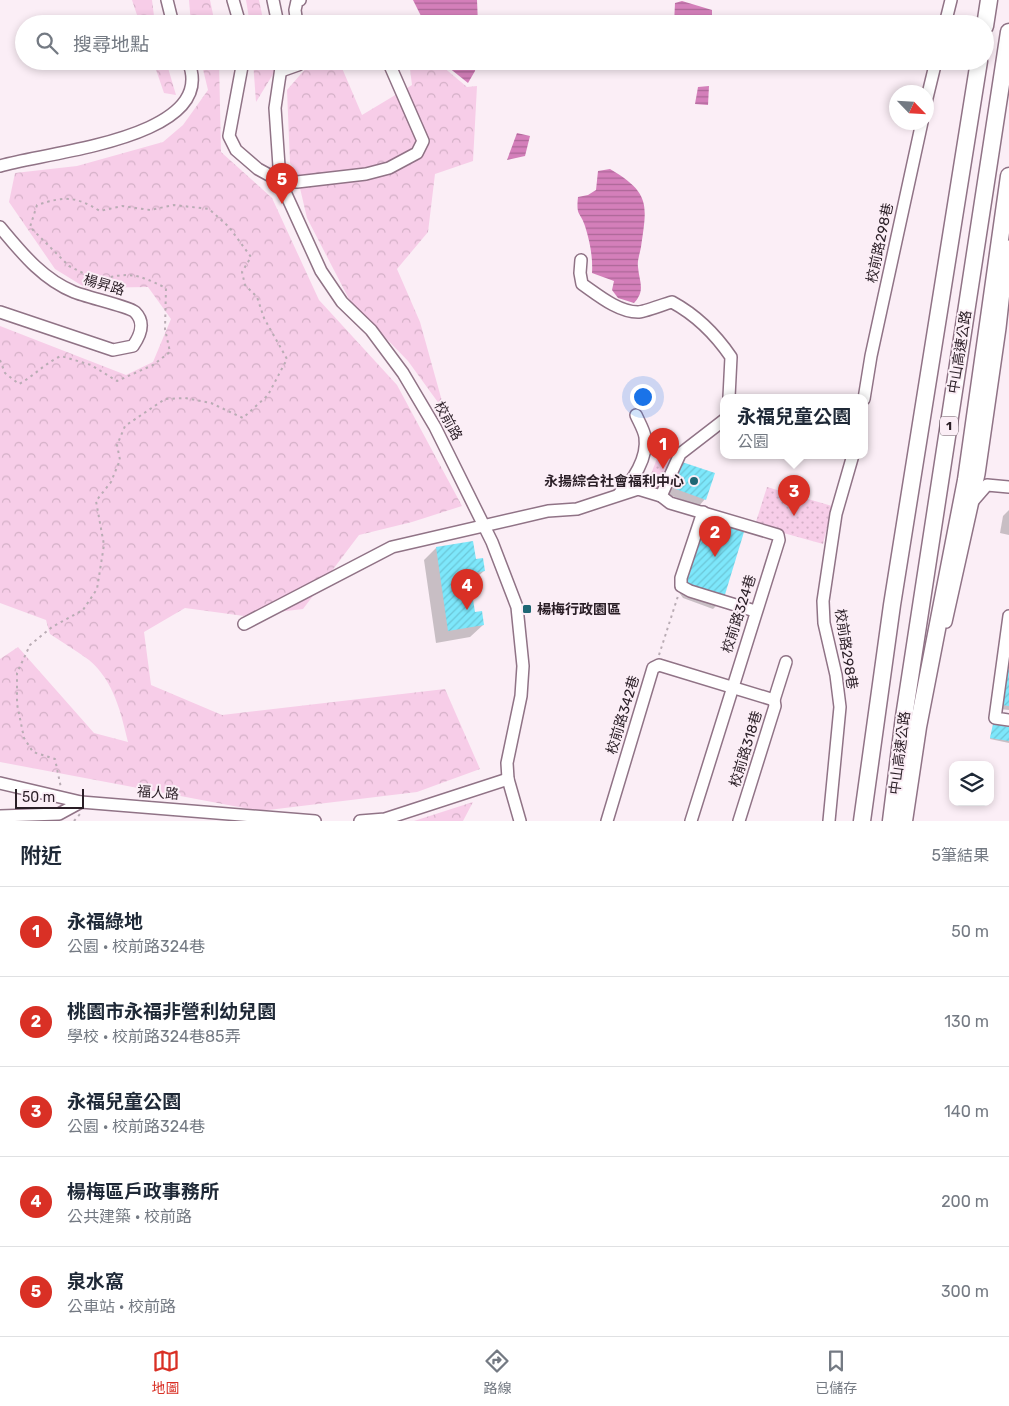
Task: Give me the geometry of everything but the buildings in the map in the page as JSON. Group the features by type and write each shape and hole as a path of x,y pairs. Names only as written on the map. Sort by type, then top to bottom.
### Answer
{"highway":[{"path":"987,15 990,0"},
{"name":"中山高速公路","path":"891,821 906,707 1009,32"},
{"name":"中山高速公路","path":"862,821 892,605 978,70"},
{"path":"904,821 918,727 966,480 1009,183"}],"street":[{"path":"167,0 171,15"},
{"path":"233,0 237,15"},
{"path":"273,0 276,15"},
{"path":"296,15 297,1 300,0"},
{"path":"947,15 951,0"},
{"path":"0,166 81,149 159,125 185,103 190,88 191,70"},
{"path":"241,70 229,136 236,150 258,169 280,181 297,182 366,174 398,164 417,152 423,141 392,70"},
{"name":"校前路","path":"281,70 275,108 280,181 321,271 342,302 371,330 403,373 435,427 484,525 517,607 522,666 521,696 507,763 508,778 520,821"},
{"path":"930,85 934,70"},
{"name":"校前路298巷","path":"865,394 871,356 920,130"},
{"name":"楊昇路","path":"0,226 36,267 54,282 96,300 134,310 142,326 140,336 133,346 113,350 0,312"},
{"path":"918,727 938,660 973,501 999,338 1001,305 1009,246"},
{"path":"581,260 580,273 582,284 606,301 628,310 640,312 672,302 687,310 705,326 731,356 729,394"},
{"path":"1001,305 1009,323"},
{"path":"614,498 634,479 645,448 645,438 636,415"},
{"path":"661,496 680,454 720,423"},
{"name":"校前路298巷","path":"829,821 840,707 836,675 824,623 823,601 836,514 852,459"},
{"path":"973,501 987,485 1009,488"},
{"name":"校前路324巷","path":"244,624 392,547 548,511 577,509 638,489 661,496 670,503 778,535 691,821"},
{"path":"703,512 681,578 681,586 690,591 755,610"},
{"path":"1009,616 995,718 1009,720"},
{"path":"774,700 786,662"},
{"name":"校前路342巷","path":"607,821 656,665 731,688"},
{"name":"校前路318巷","path":"731,688 774,700 775,706 739,821"},
{"path":"360,821 385,820 508,778"},
{"name":"福人路","path":"0,783 81,802 315,821"},
{"path":"0,816 59,814 81,802"}],"path":[{"path":"0,360 5,373 19,384 61,356 92,365 117,382 154,365 170,352 165,329 166,288 140,275 122,274 97,280 69,266 30,227 37,205 54,200 80,199 100,210 122,206 150,210 174,205 209,209 229,227 252,257 242,272 245,285 257,297 264,318 287,360 268,395 243,418 211,403 186,398 165,399 125,426 117,445 120,460 111,482 96,500 104,546 97,589 83,610 52,627 30,644 17,673 17,704 24,738 34,752 55,759 63,798"},
{"path":"656,665 681,586"}],"green space":[{"path":"132,0 152,0 154,15 137,15"},
{"path":"189,0 210,0 213,15 190,15"},
{"path":"246,0 259,0 262,15 248,15"},
{"path":"156,70 169,70 176,95 164,93"},
{"path":"203,70 219,70 221,152 272,198 319,300 397,385 462,506 412,522 359,535 303,609 244,616 185,608 144,632 151,685 222,715 445,689 480,769 417,792 260,811 0,762 0,659 18,647 94,733 128,742 115,698 98,668 50,634 46,620 0,603 0,326 126,375 153,362 171,319 148,287 86,288 55,269 9,202 15,173 77,166 163,142 183,125 208,90"},
{"path":"254,70 275,70 275,71 256,102"},
{"path":"304,70 343,70 362,115 412,85 410,70 447,70 467,87 477,86 473,161 435,174 428,232 397,269 420,322 445,412 408,361 350,301 307,218 296,171 290,163 287,90"},
{"path":"663,443 682,449 666,489 647,491 651,474"},
{"path":"767,487 832,506 823,544 755,525"},
{"path":"473,802 463,821 414,821"}],"shaded area":[{"path":"413,0 477,0 478,15 420,15"},
{"path":"682,1 712,10 712,15 674,15 675,3"},
{"path":"452,70 475,70 468,83"},
{"path":"709,86 708,105 695,104 698,87"},
{"path":"517,133 530,136 525,156 507,160"},
{"path":"610,169 633,185 643,201 645,210 638,260 641,290 634,303 618,298 612,290 614,281 592,273 592,256 588,238 578,211 578,197 588,195 596,190 598,171"}],"place":[{"name":"泉水窩","path":"282,204"},
{"name":"永福綠地","path":"663,469"},
{"name":"永揚綜合社會福利中心","path":"694,481"},
{"name":"永福兒童公園","path":"794,516"},
{"name":"桃園市永福非營利幼兒園","path":"715,557"},
{"name":"楊梅行政園區","path":"527,609"},
{"name":"楊梅區戶政事務所","path":"467,610"}]}
